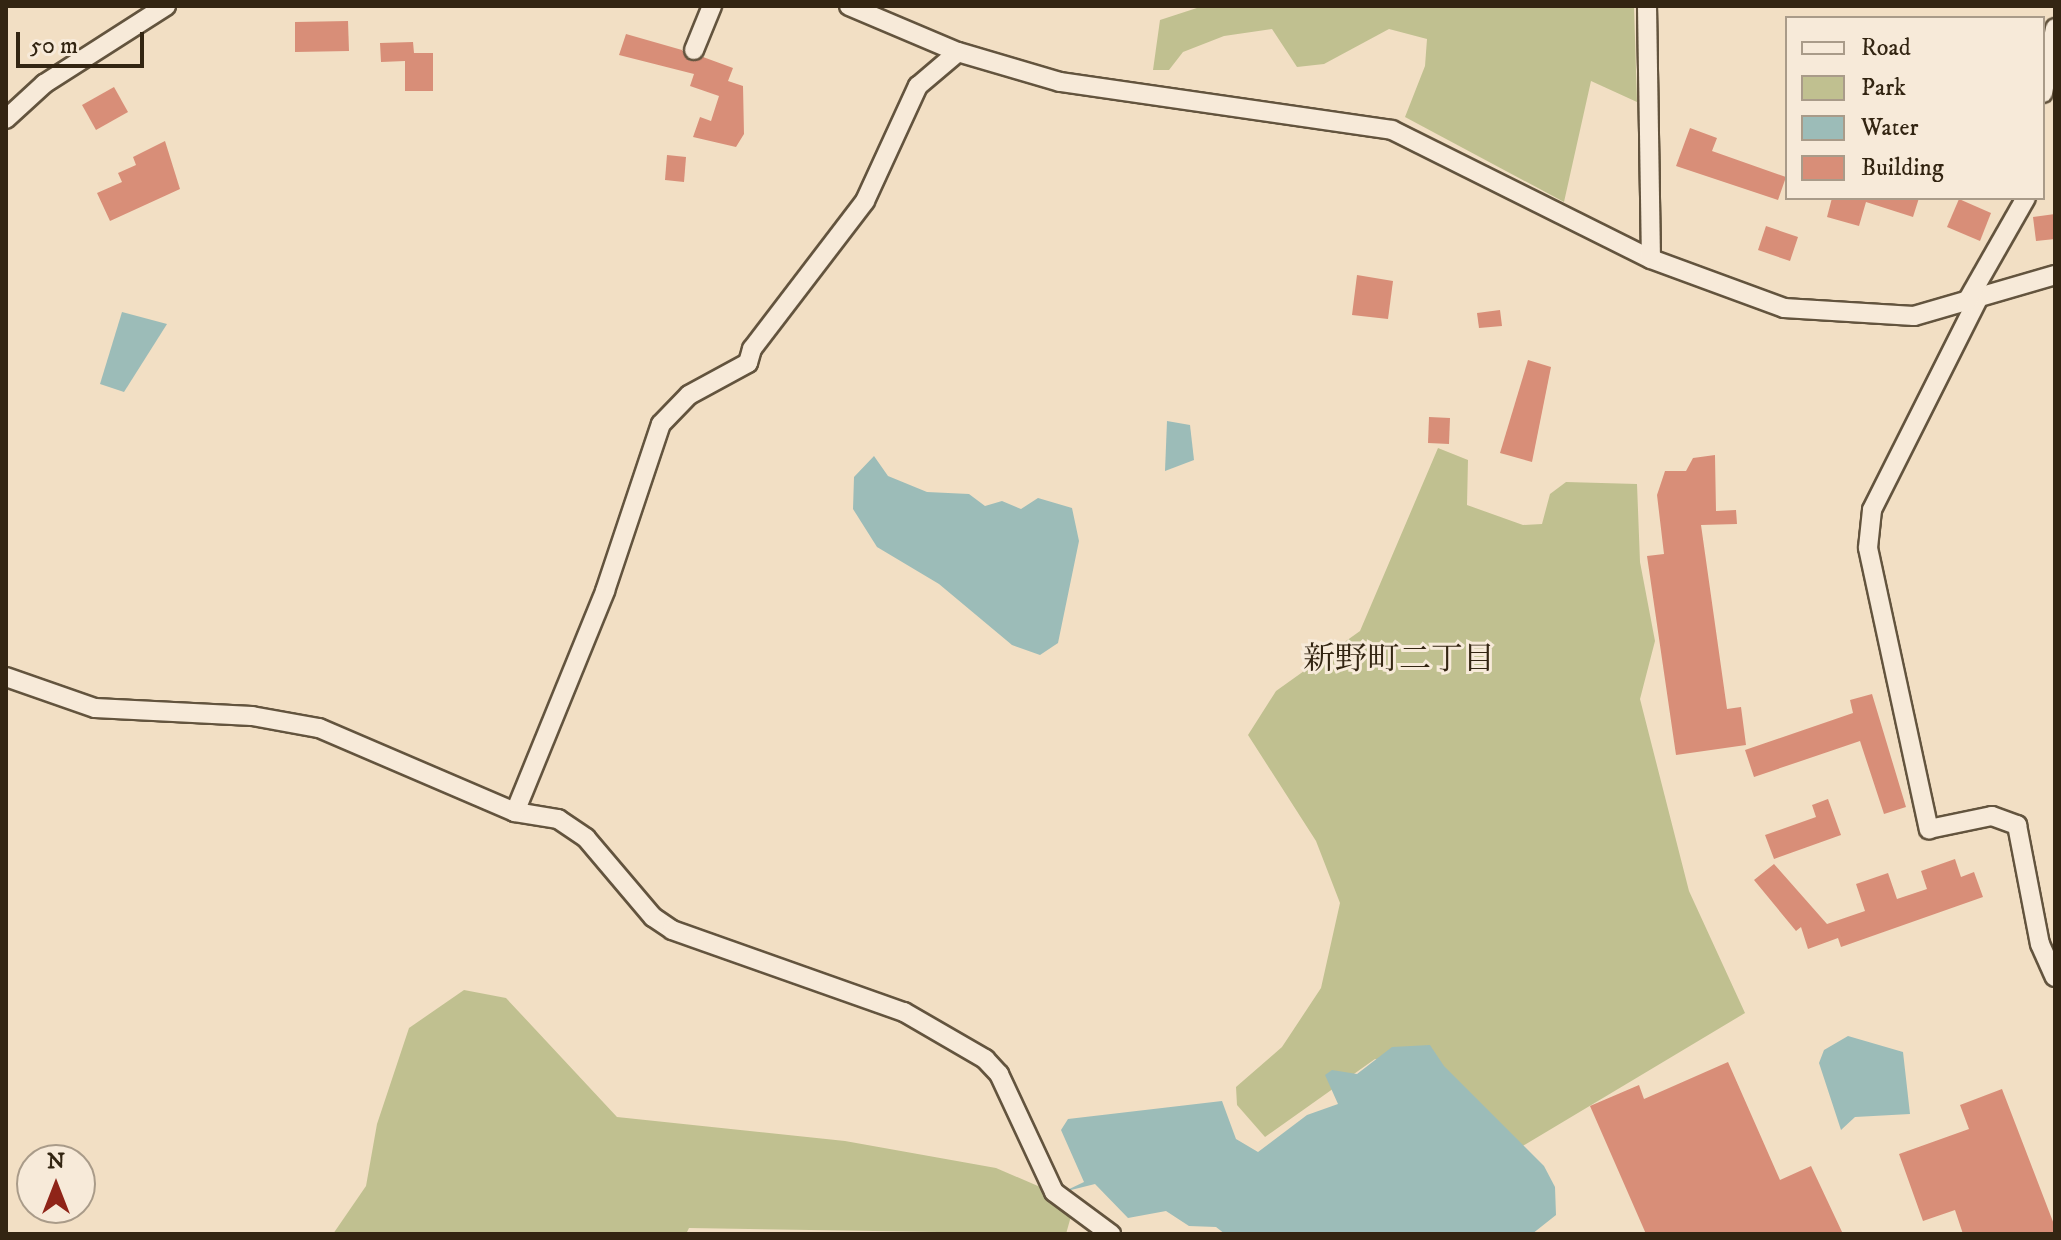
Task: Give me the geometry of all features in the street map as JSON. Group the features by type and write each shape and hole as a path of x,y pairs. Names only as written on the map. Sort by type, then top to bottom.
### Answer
{"street":[{"path":"6,119 44,84 166,6"},
{"path":"694,50 712,6"},
{"path":"849,6 958,52 1060,82 1392,130 1651,259 1784,308 1914,316 1972,302 2055,275"},
{"path":"1647,6 1651,259"},
{"path":"2045,82 2055,28"},
{"path":"515,812 605,591 661,424 689,395 748,363 752,349 865,201 918,86 958,52"},
{"path":"2025,200 1872,510 1868,548 1929,829 1992,816 2017,825 2040,944 2055,977"},
{"path":"6,677 95,708 252,716 319,728 515,812 558,819 586,838 653,917 672,930 904,1012 985,1059 999,1074 1054,1192 1111,1234"}],"green space":[{"path":"1203,6 1634,6 1637,102 1591,81 1564,202 1405,117 1425,66 1427,39 1389,29 1324,64 1297,67 1272,29 1224,36 1183,52 1169,70 1153,70 1160,20"},
{"path":"1438,448 1468,460 1467,505 1523,525 1542,524 1550,494 1566,482 1637,484 1640,562 1655,641 1640,699 1689,891 1745,1013 1516,1150 1398,1064 1375,1059 1265,1137 1237,1105 1236,1087 1282,1047 1321,988 1340,903 1316,841 1248,735 1276,691 1360,631"},
{"path":"464,990 506,998 617,1117 845,1141 996,1168 1075,1202 1066,1234 689,1228 686,1234 333,1234 366,1186 377,1124 409,1028"}],"water":[{"path":"122,312 167,324 124,392 100,384"},
{"path":"1167,421 1190,425 1194,460 1165,471"},
{"path":"874,456 888,476 927,492 969,494 985,506 1002,501 1021,509 1038,498 1072,508 1079,541 1058,643 1040,655 1012,645 939,584 877,547 853,509 854,477"},
{"path":"1848,1036 1903,1052 1910,1114 1855,1117 1841,1130 1819,1063 1824,1050"},
{"path":"1430,1045 1444,1066 1544,1166 1555,1187 1556,1215 1532,1234 1225,1234 1216,1227 1189,1226 1166,1211 1128,1218 1095,1184 1063,1192 1084,1182 1061,1130 1068,1119 1222,1101 1236,1139 1258,1152 1307,1115 1338,1104 1325,1075 1332,1070 1357,1074 1392,1047"}],"building":[{"path":"348,21 349,51 295,52 295,22"},
{"path":"626,34 682,50 690,61 703,57 733,68 728,81 743,86 744,134 736,147 693,137 700,117 711,121 719,96 690,86 694,74 619,55"},
{"path":"413,42 414,53 433,53 433,91 405,91 405,61 381,62 380,43"},
{"path":"114,87 128,112 96,130 82,105"},
{"path":"1690,128 1717,138 1712,151 1785,177 1785,180 1778,200 1676,166"},
{"path":"165,141 180,189 110,221 97,193 122,182 118,173 136,165 133,157"},
{"path":"667,155 686,157 684,182 665,180"},
{"path":"1831,200 1918,200 1913,217 1866,202 1859,226 1827,217"},
{"path":"1959,200 1991,213 1980,241 1947,227"},
{"path":"2055,214 2055,239 2036,241 2033,217"},
{"path":"1766,226 1798,237 1790,261 1758,250"},
{"path":"1357,275 1393,281 1388,319 1352,315"},
{"path":"1500,310 1502,326 1479,328 1477,313"},
{"path":"1528,360 1551,367 1532,462 1500,453"},
{"path":"1429,417 1450,418 1449,444 1428,443"},
{"path":"1715,455 1716,511 1736,510 1737,524 1701,525 1727,709 1741,707 1746,745 1676,755 1647,556 1664,554 1657,495 1665,471 1686,471 1693,458"},
{"path":"1872,694 1906,807 1884,814 1860,741 1754,777 1745,750 1853,713 1850,700"},
{"path":"1828,799 1841,835 1774,859 1765,835 1816,817 1812,805"},
{"path":"1955,859 1961,877 1974,872 1983,897 1841,947 1838,938 1808,949 1801,927 1796,931 1754,880 1774,864 1827,924 1865,911 1856,884 1888,873 1897,899 1927,889 1921,871"},
{"path":"1728,1062 1780,1180 1811,1166 1843,1234 1646,1234 1590,1106 1639,1085 1644,1099"},
{"path":"2002,1089 2055,1227 2055,1234 1963,1234 1955,1210 1923,1221 1899,1154 1969,1129 1960,1105"}],"district":[{"name":"新野町二丁目","path":"1399,660"}]}
